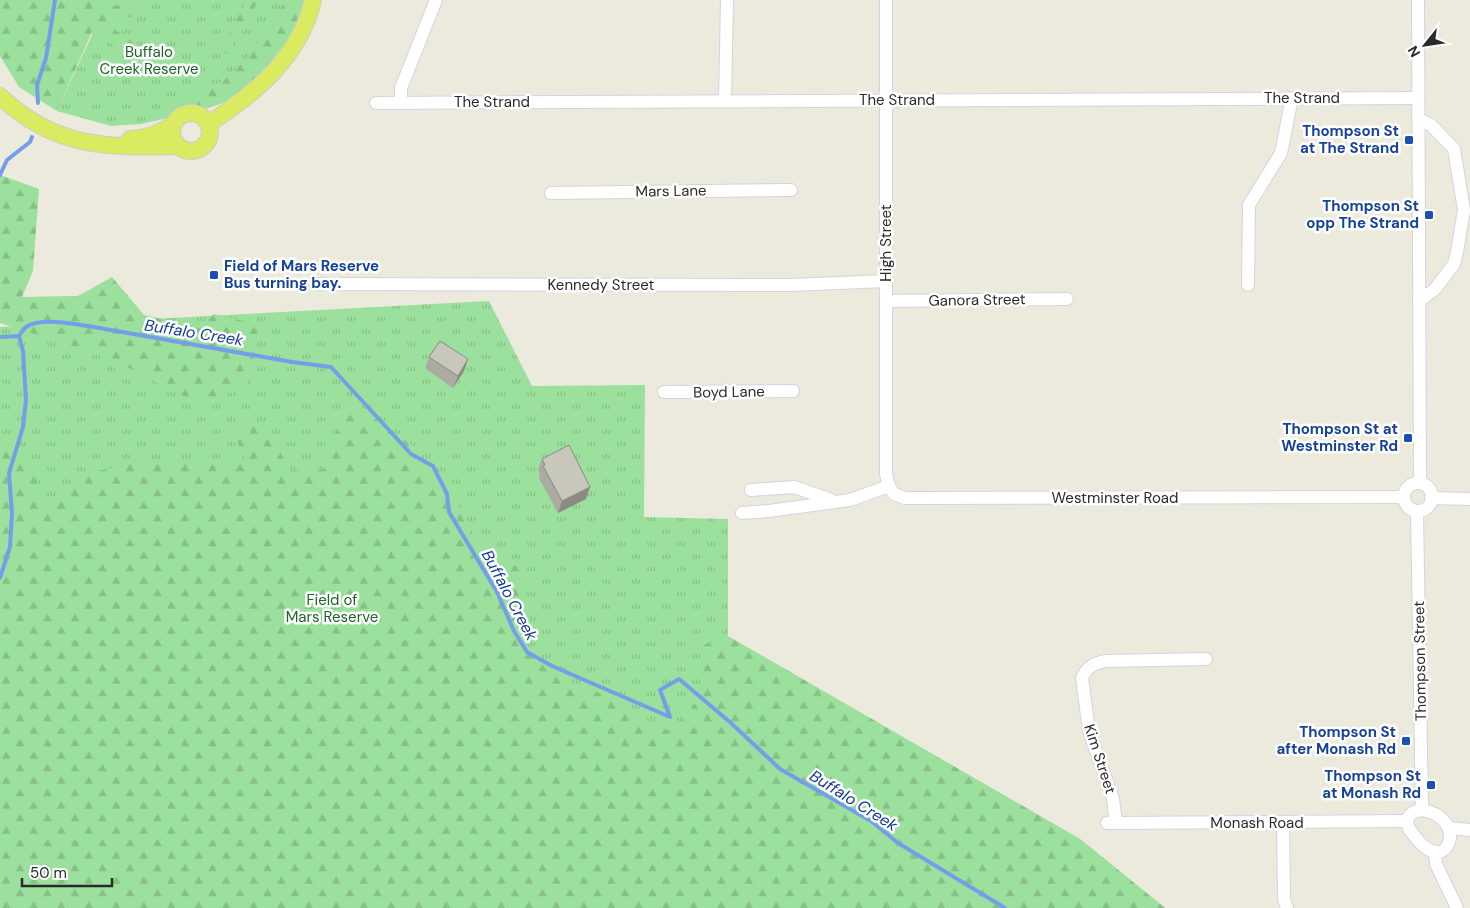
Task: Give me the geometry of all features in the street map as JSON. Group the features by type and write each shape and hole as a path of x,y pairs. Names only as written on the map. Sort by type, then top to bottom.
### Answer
{"main road":[{"path":"208,124 246,98 281,64 300,35 308,19 313,0"},
{"path":"0,86 31,113 82,135 138,139 157,134 173,125 180,116 190,113 201,116 208,124 210,135 200,148 189,150 179,146 139,147 84,143 40,126 20,113 0,96"},
{"path":"173,125 173,136 179,146"}],"street":[{"path":"401,103 401,88 436,0"},
{"path":"725,101 727,0"},
{"name":"High Street","path":"886,0 886,474 889,486"},
{"path":"1418,0 1420,483"},
{"path":"1248,285 1249,205 1282,153 1292,98"},
{"name":"The Strand","path":"376,103 1418,98"},
{"path":"1418,119 1431,125 1454,149 1464,210 1454,264 1435,289 1419,301"},
{"name":"Mars Lane","path":"551,193 791,190"},
{"name":"Kennedy Street","path":"315,284 791,286 886,281"},
{"name":"Ganora Street","path":"887,301 1068,299"},
{"name":"Boyd Lane","path":"664,392 794,391"},
{"path":"1420,483 1430,490 1432,498 1428,506 1418,511 1406,505 1404,497 1409,486 1420,483"},
{"path":"742,513 850,500 889,486"},
{"name":"Westminster Road","path":"889,486 894,494 905,498 1404,497"},
{"path":"751,490 794,487 834,502"},
{"path":"1432,498 1470,499"},
{"name":"Thompson Street","path":"1418,511 1422,810"},
{"name":"Kim Street","path":"1111,823 1114,799 1089,732 1082,678 1085,670 1095,663 1106,661 1206,659"},
{"path":"1449,828 1450,839 1448,845 1441,852 1435,852 1422,846 1408,828 1407,821 1411,813 1422,810 1439,818 1449,828 1470,830"},
{"name":"Monash Road","path":"1111,823 1407,821"},
{"path":"1282,823 1284,899 1287,908"},
{"path":"1435,852 1436,864 1457,908"}],"green space":[{"path":"0,0 108,0 107,2 112,6 135,3 142,11 128,18 115,21 115,30 143,48 162,48 165,57 140,57 92,32 57,111 19,87 0,56"},
{"name":"Buffalo Creek Reserve","path":"108,0 307,0 247,86 231,100 199,111 141,124 111,126 57,111"},
{"path":"247,0 259,0 226,54 219,51"},
{"path":"286,0 307,0 304,12 277,63 231,100 199,111 191,102 194,94 222,82 250,56"},
{"path":"0,175 39,189 33,271 22,297 78,296 112,277 144,315 200,328 214,314 260,325 247,388 196,403 112,359 0,323"},
{"name":"Field of Mars Reserve","path":"489,301 532,386 645,385 644,517 728,519 728,637 1080,839 1165,908 0,908 0,327"},
{"name":"Field of Mars Reserve","path":"357,406 412,445 424,470 454,497 472,532 488,556 524,569 524,648 565,685 593,690 671,732 703,694 704,645 728,636 1080,839 1165,908 0,908 0,434 3,442 27,448 45,508 62,487 93,472 149,460 246,463 229,422 265,429 292,471 330,469 335,435"}],"building":[{"path":"440,341 468,359 458,376 429,357"},
{"path":"569,445 590,487 562,501 543,466 545,465 542,459"}],"waterway":[{"name":"Buffalo Creek","path":"38,103 37,85 46,58 55,0"},
{"name":"Buffalo Creek","path":"0,175 7,160 30,142 32,137"},
{"name":"Buffalo Creek","path":"19,336 25,328 39,322 65,323 331,367 411,454 433,466 447,494 449,512 497,592 514,631 527,652 552,666 670,717 660,690 679,679 731,723 780,769 871,821 898,843 1005,908"},
{"name":"Buffalo Creek","path":"0,337 19,336"},
{"path":"0,578 10,547 12,513 9,473 23,427 26,400 23,351 19,336"}],"place":[{"name":"Thompson St at The Strand","path":"1409,140"},
{"name":"Thompson St opp The Strand","path":"1429,215"},
{"name":"Field of Mars Reserve Bus turning bay.","path":"214,275"},
{"name":"Thompson St at Westminster Rd","path":"1408,438"},
{"name":"Thompson St after Monash Rd","path":"1406,741"},
{"name":"Thompson St at Monash Rd","path":"1431,785"}]}
